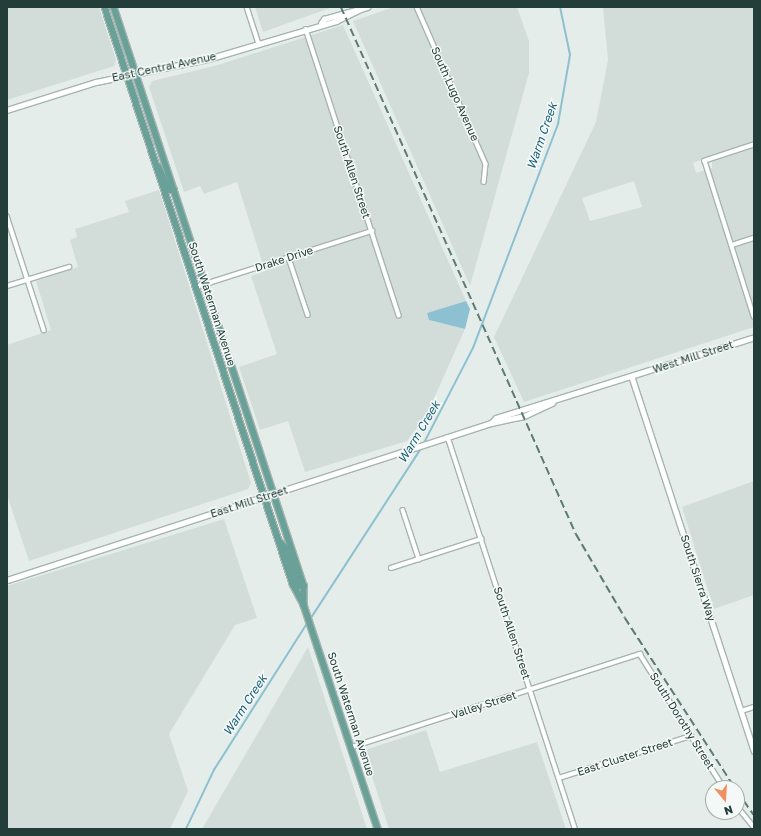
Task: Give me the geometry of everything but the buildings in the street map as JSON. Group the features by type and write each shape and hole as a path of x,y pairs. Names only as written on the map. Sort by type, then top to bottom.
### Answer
{"main road":[{"name":"South Waterman Avenue","path":"105,7 295,590 304,605 316,638 378,829"},
{"name":"South Waterman Avenue","path":"114,7 304,586 304,605"},
{"path":"154,158 169,190 174,190"},
{"name":"West Mill Street","path":"632,377 754,337"},
{"name":"East Mill Street","path":"7,580 491,423 531,414 552,403 632,377"},
{"path":"280,542 286,548 299,586 304,586"}],"street":[{"path":"247,7 259,43"},
{"name":"East Central Avenue","path":"7,110 127,75 208,59 321,23 341,20 367,7"},
{"name":"South Lugo Avenue","path":"417,7 486,164 484,182"},
{"name":"South Allen Street","path":"305,28 399,315"},
{"path":"754,145 705,161 754,316"},
{"path":"7,216 44,330"},
{"name":"Drake Drive","path":"196,287 372,231"},
{"path":"732,245 754,238"},
{"path":"289,258 308,315"},
{"path":"7,286 69,267"},
{"name":"South Sierra Way","path":"632,377 754,751"},
{"name":"South Allen Street","path":"448,437 575,829"},
{"path":"403,510 419,559"},
{"path":"390,568 481,539"},
{"name":"Valley Street","path":"352,747 640,654"},
{"name":"South Dorothy Street","path":"640,654 719,780"},
{"path":"741,711 754,707"},
{"name":"East Cluster Street","path":"559,778 691,736"},
{"path":"745,816 754,827"}],"shaded area":[{"path":"7,7 99,7 116,60 114,66 7,100"},
{"path":"255,7 333,7 263,32"},
{"path":"394,7 517,7 529,41 529,73 470,286 353,21"},
{"path":"603,7 754,7 754,142 693,163 696,173 712,168 712,161 754,148 754,327 524,402 494,337 596,122 608,60","holes":["634,181 642,207 590,221 582,198"]},
{"path":"343,25 466,301 427,313 429,320 465,329 427,414 407,441 305,472 288,421 260,430 239,367 277,354 251,276 265,271 237,182 204,194 200,186 184,192 149,87 152,81 218,65"},
{"path":"159,190 251,483 248,489 29,561 7,495 7,345 51,330 36,281 78,267 70,240 77,237 75,229 129,212 125,201"},
{"path":"754,481 754,595 714,609 682,507"},
{"path":"224,519 257,618 235,625 169,734 188,791 170,829 7,829 7,586"},
{"path":"308,647 367,829 202,829"},
{"path":"426,730 440,772 537,742 566,829 389,829 365,755 368,749"}],"water":[{"path":"466,301 470,309 465,329 429,320 427,313"}],"waterway":[{"name":"Warm Creek","path":"424,443 473,348 558,124 570,55 560,7"},
{"name":"Warm Creek","path":"311,618 422,447"},
{"name":"Warm Creek","path":"186,829 214,770 308,622"}],"railway":[{"path":"341,7 576,534 625,618 730,780"},
{"path":"745,802 754,815"}]}
